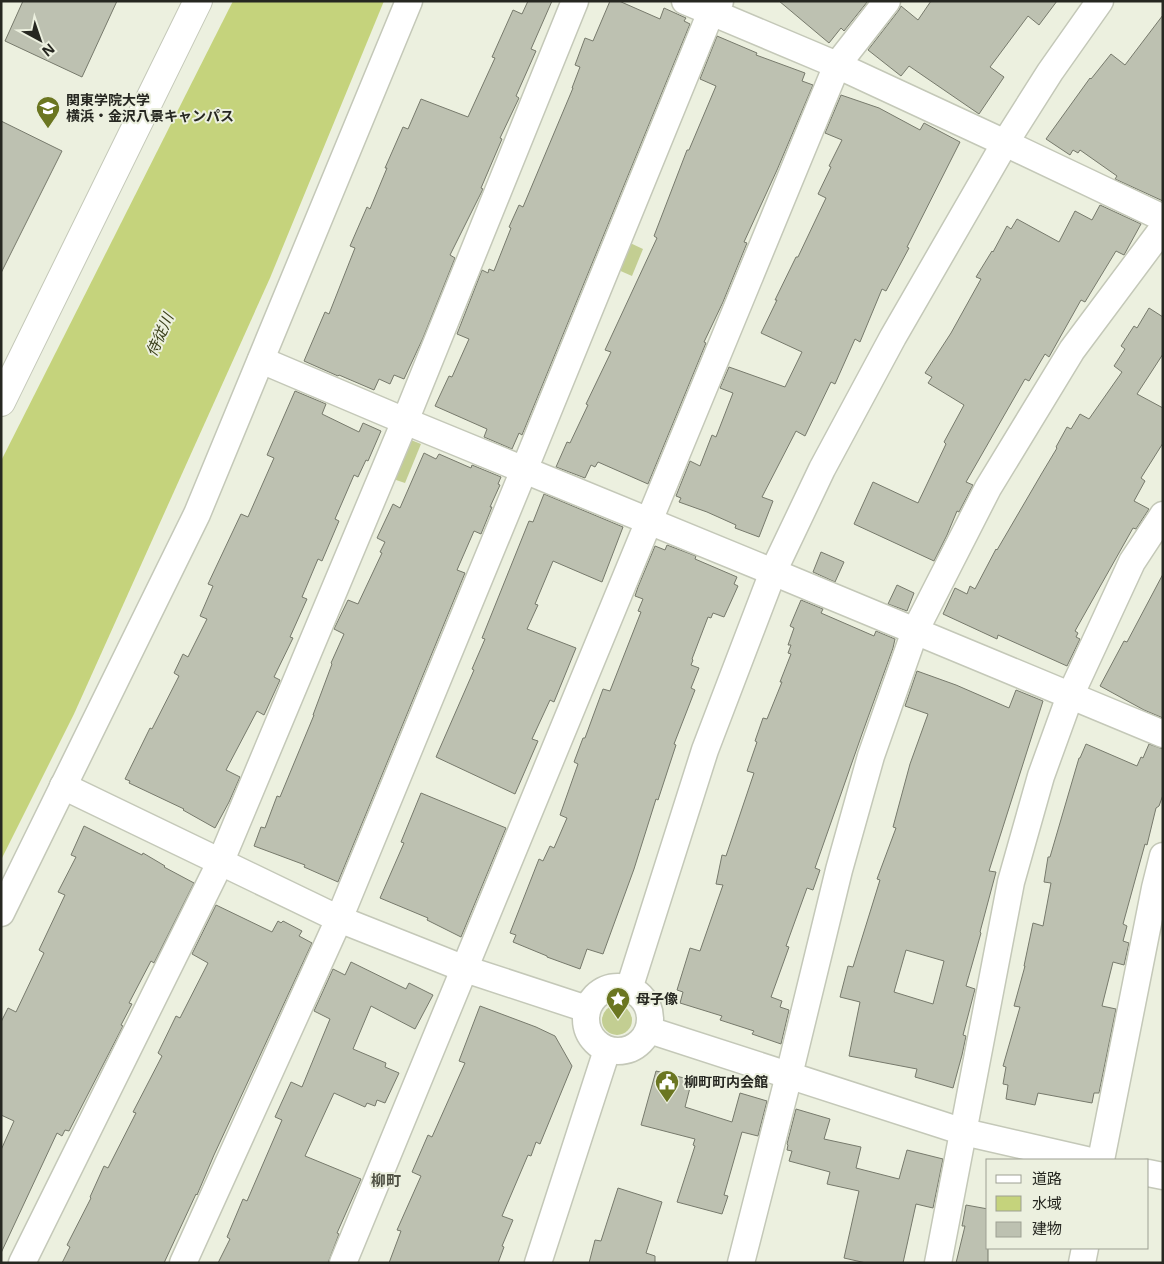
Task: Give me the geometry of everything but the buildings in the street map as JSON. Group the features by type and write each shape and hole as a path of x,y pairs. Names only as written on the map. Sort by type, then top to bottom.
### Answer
{"street":[{"path":"1,402 198,1"},
{"path":"1,912 197,514 409,1"},
{"path":"22,1263 220,863 405,421 575,1"},
{"path":"685,1 716,7 1163,218"},
{"path":"343,1263 837,65 887,1"},
{"path":"629,989 705,750 773,572 822,469 889,345 1006,143 1050,72 1100,1"},
{"path":"183,1263 339,919 716,7"},
{"path":"741,1263 839,870 870,756 915,632 988,488 1057,374 1072,350 1163,228"},
{"path":"261,360 1163,734"},
{"path":"938,1263 1011,882 1041,776 1070,696 1132,562 1163,515"},
{"path":"63,786 339,919 464,969 587,1009"},
{"path":"1101,1159 1154,888 1163,856"},
{"path":"609,988 629,989 638,993 645,1001 651,1020 649,1030 637,1046 627,1051 607,1050 591,1038 585,1018 587,1009 592,1000 609,988"},
{"path":"649,1030 964,1132 1082,1159"},
{"path":"538,1263 607,1050"},
{"path":"1149,1173 1163,1176"},
{"path":"1082,1263 1085,1249"}],"shaded area":[{"path":"628,242 643,249 632,276 616,269"},
{"path":"406,438 421,444 405,483 390,478"},
{"path":"617,1005 628,1009 632,1020 628,1031 617,1035 606,1031 602,1020 606,1009"}],"water":[{"name":"侍従川","path":"233,1 384,1 270,278 74,714 1,860 1,461"}],"place":[{"name":"関東学院大学 横浜・金沢八景キャンパス","path":"48,129"},
{"name":"母子像","path":"618,1020"},
{"name":"柳町町内会館","path":"667,1103"}],"district":[{"name":"柳町","path":"386,1181"}]}
